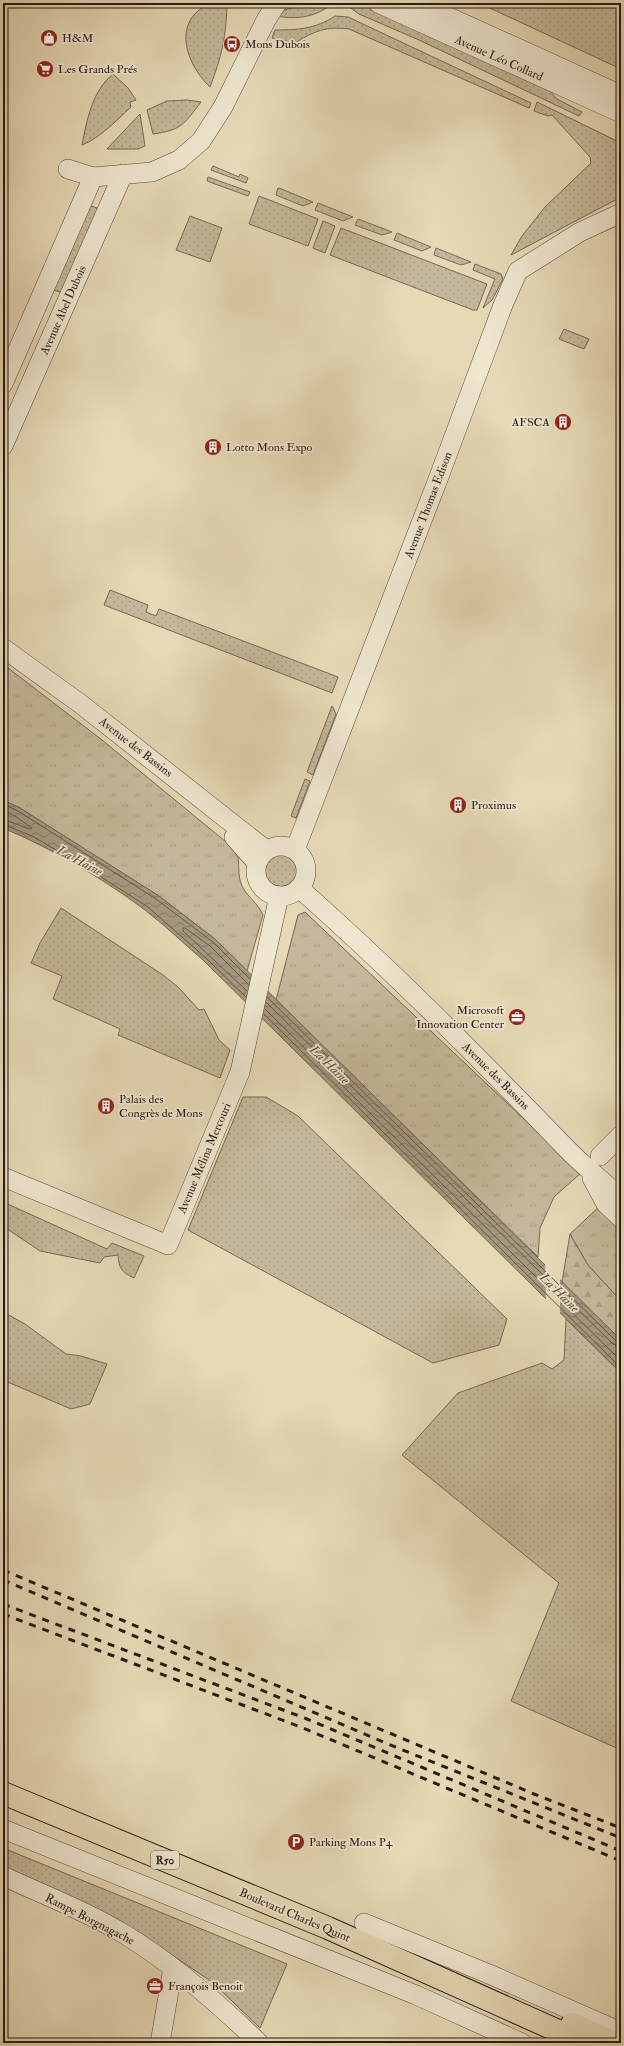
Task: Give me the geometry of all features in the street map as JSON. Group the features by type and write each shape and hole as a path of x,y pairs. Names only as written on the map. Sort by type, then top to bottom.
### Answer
{"highway":[{"name":"Boulevard Charles Quint","path":"3,1793 328,1928 585,2043"},
{"path":"328,1928 362,1934 383,1941 615,2043"}],"street":[{"path":"68,169 93,177 152,172 174,163 201,141 223,107 266,20 277,3"},
{"name":"Avenue Léo Collard","path":"378,3 621,113"},
{"name":"Avenue Léo Collard","path":"418,3 621,95"},
{"name":"Avenue Abel Dubois","path":"3,446 123,174"},
{"name":"Avenue Abel Dubois","path":"3,384 93,177"},
{"name":"Avenue Thomas Edison","path":"295,850 437,482 503,305 518,271 580,232 621,213"},
{"name":"Avenue des Bassins","path":"3,648 88,710 262,856"},
{"name":"Avenue des Bassins","path":"3,657 217,821 237,839 262,856"},
{"path":"280,846 295,850 300,855 306,868 303,882 294,892 279,896 272,894 260,885 256,870 262,856 280,846"},
{"name":"Avenue des Bassins","path":"299,888 594,1162 611,1188 621,1199"},
{"name":"Avenue Mélina Mercouri","path":"3,1177 168,1245 240,1072 247,1050 279,896"},
{"path":"621,1135 594,1162 606,1204 621,1218"},
{"path":"3,1829 416,1995 522,2043"},
{"name":"Rampe Borgnagache","path":"3,1876 65,1903 117,1930 155,1954 259,2043"},
{"name":"Boulevard Charles Quint","path":"364,1923 489,1974 621,2032"},
{"path":"160,2043 173,1968"}],"green space":[{"path":"211,3 227,4 223,46 210,87 194,66 186,42 190,20 198,11"},
{"path":"311,3 333,3 320,12 306,16 292,18 277,16 284,10"},
{"path":"351,3 364,3 379,8 547,88 557,99 582,112 579,116 419,40 359,14 351,8"},
{"path":"479,3 621,3 621,69"},
{"path":"335,16 348,17 531,103 529,108 349,29 334,28 320,30 295,43 272,38 275,30 306,28 321,24"},
{"path":"113,74 128,88 136,100 130,102 131,107 108,128 89,142 82,145 88,116 95,97"},
{"path":"187,100 201,102 182,125 170,130 153,134 147,110 167,101"},
{"path":"537,102 621,143 621,197 511,255 522,236 545,207 591,163 590,157 552,115 548,116 534,111"},
{"path":"140,114 145,146 138,149 107,149"},
{"path":"213,166 239,177 240,174 248,178 246,183 211,170"},
{"path":"208,177 250,192 248,196 207,181"},
{"path":"278,188 313,202 303,206 276,195"},
{"path":"259,196 318,219 308,246 249,224"},
{"path":"318,203 353,217 343,221 315,210"},
{"path":"88,205 97,208 97,212 64,290 60,292 51,289"},
{"path":"190,216 222,228 210,262 176,250"},
{"path":"358,219 392,232 382,235 355,225"},
{"path":"323,221 335,226 325,253 313,248"},
{"path":"341,228 487,284 477,310 473,310 330,255"},
{"path":"397,233 431,247 422,251 394,240"},
{"path":"436,248 471,262 461,265 434,255"},
{"path":"475,264 501,274 503,279 492,300 483,308 495,279 473,270"},
{"path":"564,329 589,339 584,349 559,339"},
{"path":"110,590 148,605 146,612 156,616 159,609 338,677 332,693 104,605"},
{"path":"3,664 102,740 237,851 242,886 263,915 247,971 216,940 159,896 20,808 3,800"},
{"path":"332,706 336,714 313,775 307,772"},
{"path":"305,779 310,781 296,818 291,816"},
{"path":"286,850 293,853 299,859 302,870 301,878 293,887 286,890 278,890 271,887 263,878 262,866 265,859 274,851"},
{"path":"61,908 163,975 179,988 199,1010 204,1009 219,1040 230,1050 220,1078 118,1035 120,1029 53,999 62,976 31,963 40,943"},
{"path":"305,912 581,1173 554,1197 540,1228 538,1257 276,1000 298,915"},
{"path":"243,1097 266,1097 298,1116 507,1319 499,1345 433,1363 188,1230"},
{"path":"3,1202 107,1249 112,1243 144,1256 134,1278 123,1272 119,1263 118,1255 104,1257 100,1263 40,1251 3,1226"},
{"path":"601,1205 621,1225 621,1301 588,1265 570,1234"},
{"path":"570,1234 588,1265 621,1301 621,1341 562,1282"},
{"path":"3,1312 25,1324 66,1354 81,1356 107,1364 90,1404 71,1409 3,1380"},
{"path":"566,1319 621,1373 621,1750 511,1701 559,1583 402,1455 458,1393 542,1363 552,1369 564,1360"},
{"path":"3,1848 287,1964 260,2028 212,1982 135,1930 3,1867"}],"water":[{"name":"La Haine","path":"3,800 20,808 159,896 216,940 621,1340 621,1373 203,960 168,929 129,898 95,876 40,845 3,828"}],"pier":[{"path":"545,1262 560,1276 560,1315 546,1301"}],"railway":[{"path":"3,1570 534,1794 621,1828"},
{"path":"3,1580 388,1744 621,1838"},
{"path":"3,1604 307,1719 621,1851"},
{"path":"3,1614 303,1728 621,1861"}],"place":[{"name":"H&M","path":"49,38"},
{"name":"Mons Dubois","path":"232,44"},
{"name":"Les Grands Prés","path":"45,69"},
{"name":"AFSCA","path":"563,422"},
{"name":"Lotto Mons Expo","path":"213,447"},
{"name":"Proximus","path":"458,805"},
{"name":"Microsoft Innovation Center","path":"517,1017"},
{"name":"Palais des Congrès de Mons","path":"106,1106"},
{"name":"Parking Mons P4","path":"296,1842"},
{"name":"François Benoit","path":"155,1986"}]}
